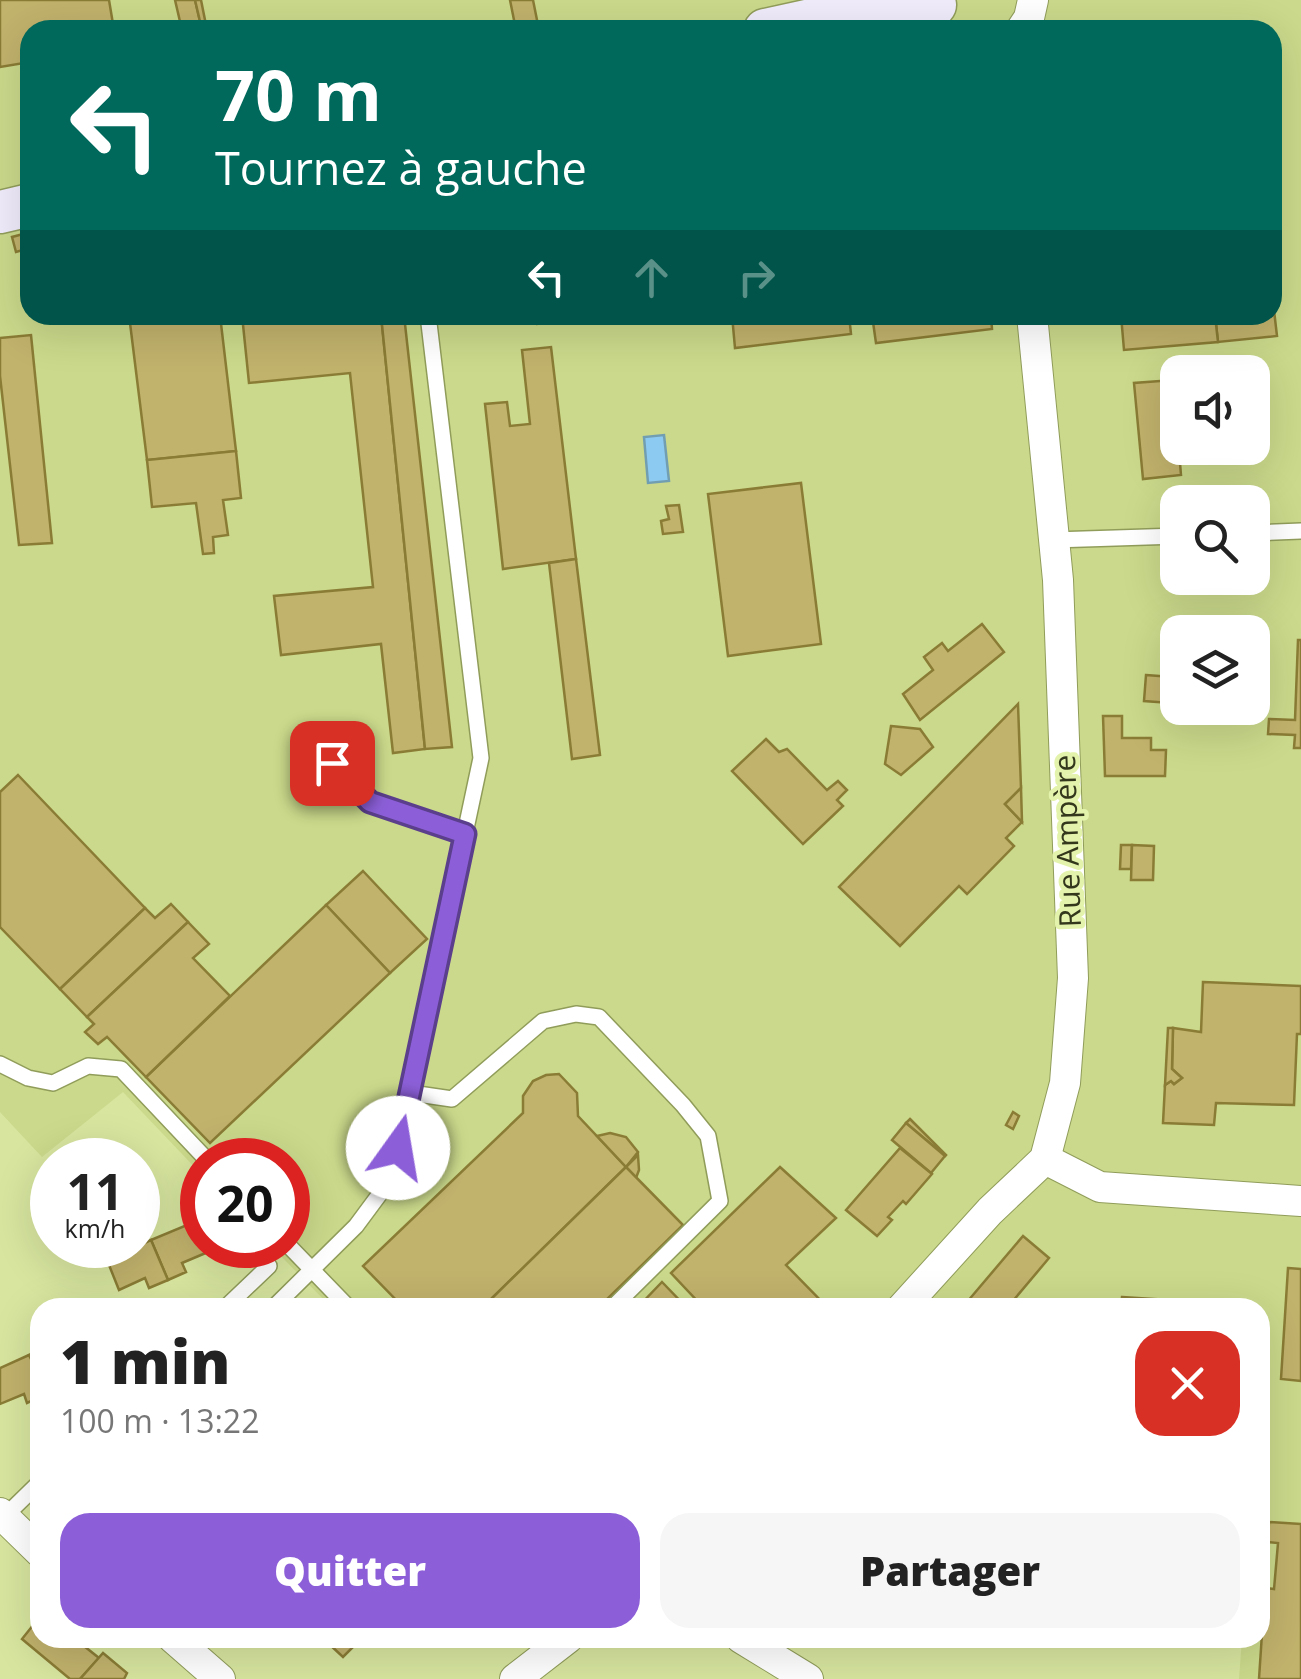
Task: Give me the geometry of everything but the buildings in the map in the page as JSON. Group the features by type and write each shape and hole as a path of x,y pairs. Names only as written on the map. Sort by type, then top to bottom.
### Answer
{"street":[{"path":"809,20 870,6 939,12"},
{"name":"Rue Ampère","path":"1033,325 1058,580 1073,978 1065,1084 1045,1160"},
{"path":"911,1298 990,1210 1045,1160 1100,1187 1301,1201"},
{"path":"2,1515 30,1536"},
{"path":"184,1648 220,1679"},
{"path":"514,1679 555,1648"},
{"path":"758,1648 808,1679"}],"lane":[{"path":"284,1298 356,1226 379,1195 398,1148 481,758 429,325"},
{"path":"1270,532 1301,531"},
{"path":"1053,540 1160,537"},
{"path":"332,763 370,802 465,834"},
{"path":"411,1093 452,1099 543,1021 576,1014 599,1017 683,1104 708,1136 720,1201 622,1298"},
{"path":"0,1064 28,1078 53,1083 88,1066 121,1069 187,1138"},
{"path":"236,1298 268,1268"},
{"path":"309,1268 338,1298"},
{"path":"2,1515 30,1491"}],"shaded area":[{"path":"0,0 1301,0 1301,1679 1239,1679 1241,1648 1270,1648 1270,1298 322,1298 293,1268 310,1268 310,1138 180,1138 180,1152 123,1092 66,1138 30,1138 30,1144 0,1112"}],"water":[{"path":"664,435 669,481 648,483 644,437"}],"route":[{"path":"332,763 370,802 465,834 398,1148"}]}
